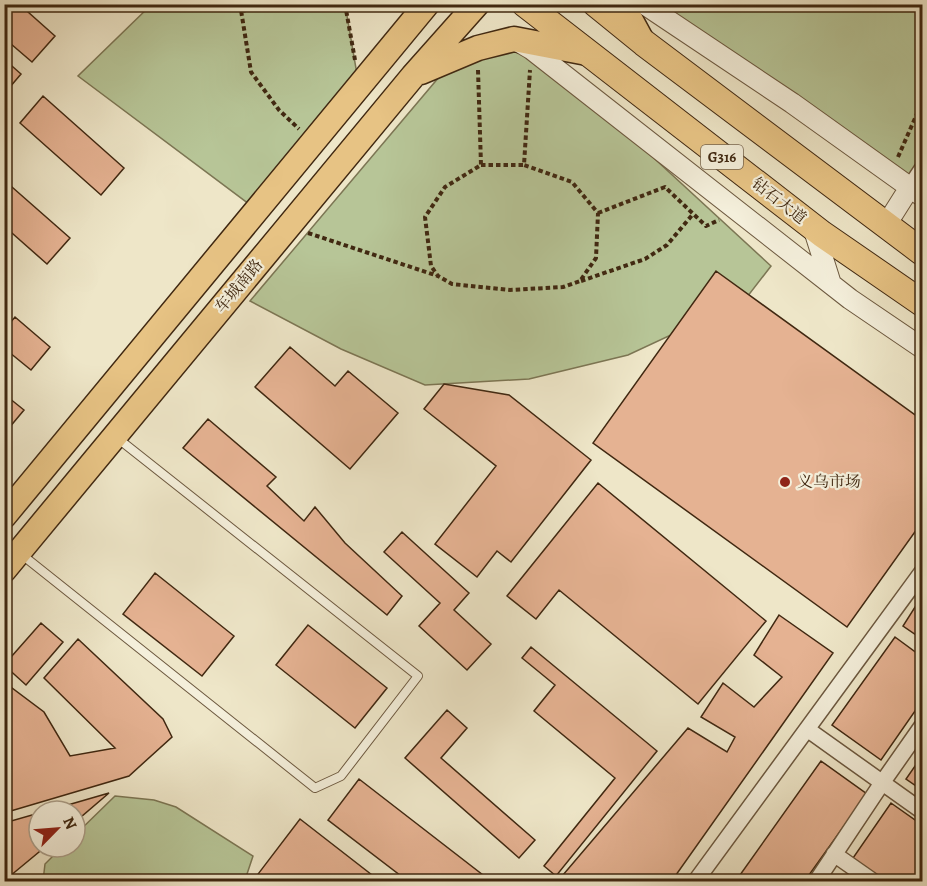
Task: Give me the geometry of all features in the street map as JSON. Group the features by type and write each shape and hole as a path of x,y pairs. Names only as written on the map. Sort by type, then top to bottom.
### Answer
{"highway":[{"name":"钻石大道","path":"525,4 813,227 922,303"},
{"name":"G316","path":"596,4 644,44 922,252"}],"main road":[{"path":"401,35 407,4"},
{"path":"4,516 427,4"},
{"name":"车城南路","path":"12,561 413,76 477,4"},
{"path":"622,4 644,44"},
{"path":"413,76 478,48 522,44 587,53"}],"street":[{"path":"644,4 792,103 916,192"},
{"path":"522,44 831,284 922,348"},
{"path":"886,225 916,192 922,169"},
{"path":"813,227 831,284"},
{"path":"695,882 922,572"},
{"path":"816,882 922,726"},
{"path":"807,729 922,811"},
{"path":"834,854 874,882"}],"lane":[{"path":"12,561 315,788 341,776 418,676 115,436"}],"path":[{"path":"240,4 251,72 279,110 314,141"},
{"path":"241,11 285,4"},
{"path":"345,4 359,86"},
{"path":"522,44 524,165"},
{"path":"478,48 481,165"},
{"path":"891,174 920,107 922,66"},
{"path":"438,276 431,266 425,217 445,187 481,165 524,165 572,182 598,213 596,258 580,281"},
{"path":"598,213 665,187 706,226 738,211"},
{"path":"288,227 438,276 452,284 510,290 563,287 645,259 667,245 693,213"}],"green space":[{"path":"345,4 359,86 257,210 78,76 151,5"},
{"path":"644,5 922,5 922,169 910,187"},
{"path":"514,39 555,67 771,266 744,301 628,355 529,379 425,385 341,349 250,301 456,57"},
{"path":"115,796 154,800 176,807 253,856 246,877 241,882 43,881 45,864 50,859 87,859 87,823"}],"building":[{"path":"4,4 19,4 55,36 32,62 4,38"},
{"path":"4,59 21,74 4,94"},
{"path":"43,96 124,168 101,195 20,123"},
{"path":"4,180 70,238 47,264 4,226"},
{"name":"义乌市场","path":"716,271 922,420 922,522 847,627 593,443"},
{"path":"15,317 50,347 31,370 4,348 4,330"},
{"path":"290,347 335,386 348,371 398,413 350,469 255,387"},
{"path":"444,384 509,395 591,460 511,562 497,551 477,577 435,544 496,466 424,409"},
{"path":"4,394 24,410 4,434"},
{"path":"208,419 276,477 267,486 304,521 315,507 345,543 402,596 387,615 183,448"},
{"path":"598,483 766,621 698,704 559,590 536,619 507,596"},
{"path":"402,532 469,593 454,610 491,644 467,670 419,626 440,603 384,552"},
{"path":"155,573 234,636 202,676 123,614"},
{"path":"922,596 922,639 903,626"},
{"path":"779,615 833,653 671,882 557,882 688,728 727,752 735,737 701,717 723,683 754,707 782,677 754,655"},
{"path":"41,623 63,642 26,685 4,665"},
{"path":"308,625 387,688 355,728 276,665"},
{"path":"895,637 922,657 922,701 881,760 832,725"},
{"path":"78,639 163,719 172,737 129,776 51,799 27,799 27,806 4,813 4,682 44,712 70,756 115,748 44,678"},
{"path":"531,647 657,751 556,876 544,866 615,778 534,711 555,685 522,658"},
{"path":"447,710 467,728 441,758 535,840 519,858 405,758"},
{"path":"922,756 922,790 906,779"},
{"path":"821,761 867,794 804,882 735,882"},
{"path":"359,779 492,882 409,882 328,820"},
{"path":"109,793 87,812 87,799"},
{"path":"891,803 922,825 922,882 886,882 853,858"},
{"path":"27,816 27,859 31,859 4,881 4,823"},
{"path":"300,819 381,882 252,882"}],"place":[{"name":"义乌市场","path":"785,482"}]}
